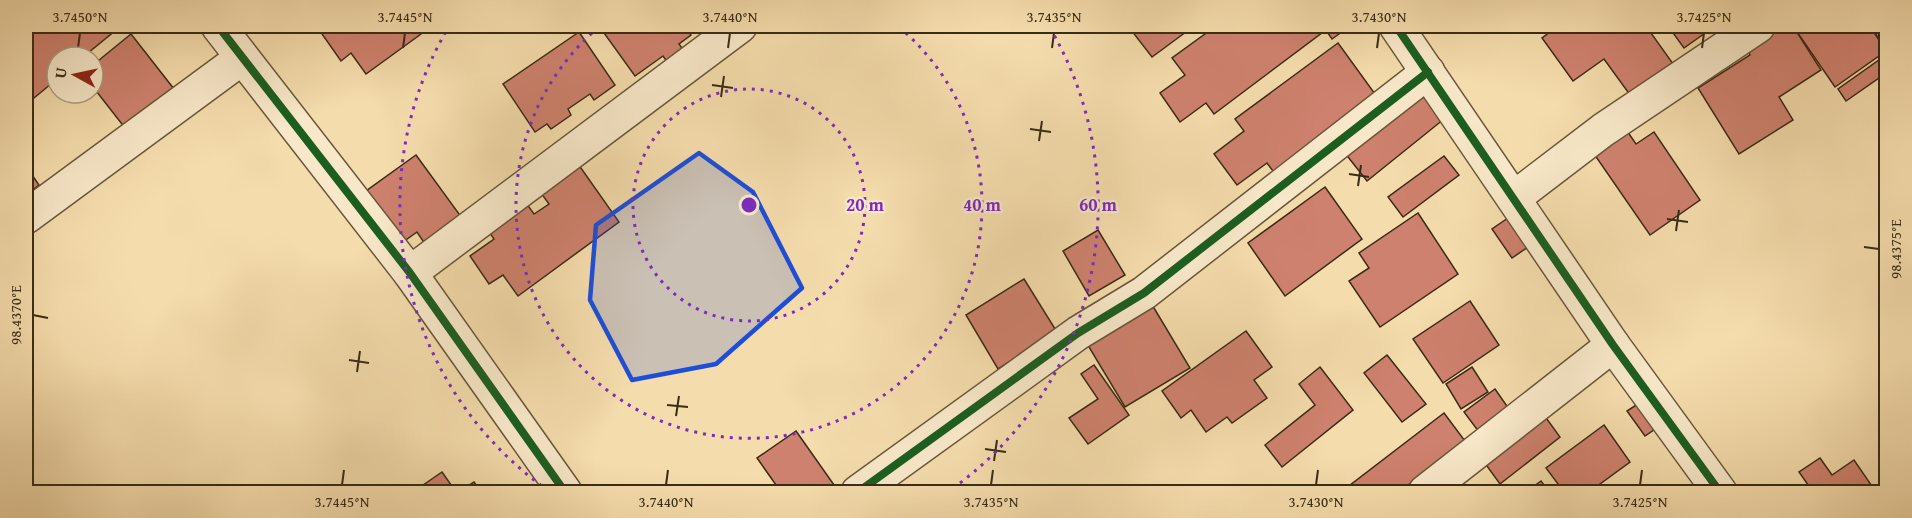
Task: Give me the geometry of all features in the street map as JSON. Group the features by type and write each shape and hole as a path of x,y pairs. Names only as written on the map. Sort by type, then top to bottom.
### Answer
{"street":[{"path":"218,26 410,273 565,492"},
{"path":"410,273 740,26"},
{"path":"1396,26 1613,345 1720,492"},
{"path":"1515,198 1603,130 1758,26"},
{"path":"26,217 242,58"},
{"path":"858,492 1078,333 1144,293 1428,72"},
{"path":"1425,492 1613,345"}],"highlighted area":[{"path":"699,153 753,192 802,288 716,364 632,380 590,300 596,225"}],"building":[{"path":"26,26 121,26 98,45 45,45 45,89 34,98 26,88"},
{"path":"334,26 432,26 366,74 351,53 341,61 322,34"},
{"path":"599,26 684,26 691,35 679,44 684,51 668,63 663,56 635,76"},
{"path":"1128,26 1194,26 1152,57"},
{"path":"1216,26 1318,26 1323,32 1214,114 1206,103 1180,122 1160,93 1185,75 1172,58"},
{"path":"1323,26 1350,26 1332,39"},
{"path":"1558,26 1646,26 1676,68 1633,99 1604,59 1573,81 1542,38"},
{"path":"1668,26 1715,26 1684,48"},
{"path":"1783,26 1793,26 1821,70 1779,97 1793,120 1739,154 1698,88 1750,55 1747,49"},
{"path":"1793,26 1870,26 1886,51 1835,87"},
{"path":"1870,26 1886,27 1886,49"},
{"path":"579,32 615,85 594,100 590,94 568,109 571,115 551,129 547,124 535,132 503,84"},
{"path":"131,34 174,89 125,128 105,102 105,55"},
{"path":"1338,43 1383,105 1281,182 1267,163 1237,185 1214,154 1244,131 1235,119"},
{"path":"1886,55 1886,73 1846,101 1838,89"},
{"path":"1423,82 1449,115 1367,181 1341,148"},
{"path":"1625,128 1636,144 1654,132 1700,200 1650,235 1592,151"},
{"path":"416,155 462,218 425,244 417,232 403,242 366,191"},
{"path":"1444,156 1459,175 1403,217 1388,197"},
{"path":"576,161 619,222 518,296 503,275 489,284 470,256 494,239 483,223 521,196 534,214 549,204 538,189"},
{"path":"26,166 39,185 26,195"},
{"path":"1325,187 1362,239 1285,296 1248,243"},
{"path":"1418,213 1458,274 1380,327 1349,281 1369,268 1359,253"},
{"path":"1511,216 1531,245 1512,258 1492,229"},
{"path":"1098,230 1125,275 1089,296 1063,251"},
{"path":"1024,279 1057,332 998,369 966,315"},
{"path":"1148,298 1190,368 1125,407 1083,337"},
{"path":"1470,301 1499,345 1443,383 1413,339"},
{"path":"1246,331 1272,367 1254,380 1267,398 1232,423 1227,417 1206,432 1191,410 1181,418 1162,391"},
{"path":"1387,355 1426,404 1402,422 1364,373"},
{"path":"1094,365 1129,415 1088,444 1069,418 1098,399 1081,374"},
{"path":"1320,367 1353,410 1282,467 1265,445 1315,405 1299,384"},
{"path":"1472,367 1488,392 1461,409 1446,384"},
{"path":"1495,389 1509,409 1479,432 1464,412"},
{"path":"1647,398 1664,423 1645,436 1627,411"},
{"path":"1444,413 1465,441 1399,492 1347,492 1345,489"},
{"path":"1544,415 1560,437 1500,484 1484,462"},
{"path":"1604,425 1630,462 1589,492 1564,492 1546,468"},
{"path":"796,431 839,492 781,492 757,458"},
{"path":"1820,458 1832,475 1854,460 1876,492 1813,492 1799,472"},
{"path":"442,472 456,492 413,492"},
{"path":"1541,481 1549,492 1526,492"},
{"path":"474,482 481,492 458,492"}],"cycle path":[{"path":"218,26 410,273 565,492"},
{"path":"1396,26 1613,345 1720,492"},
{"path":"858,492 1078,333 1144,293 1428,72"}]}
